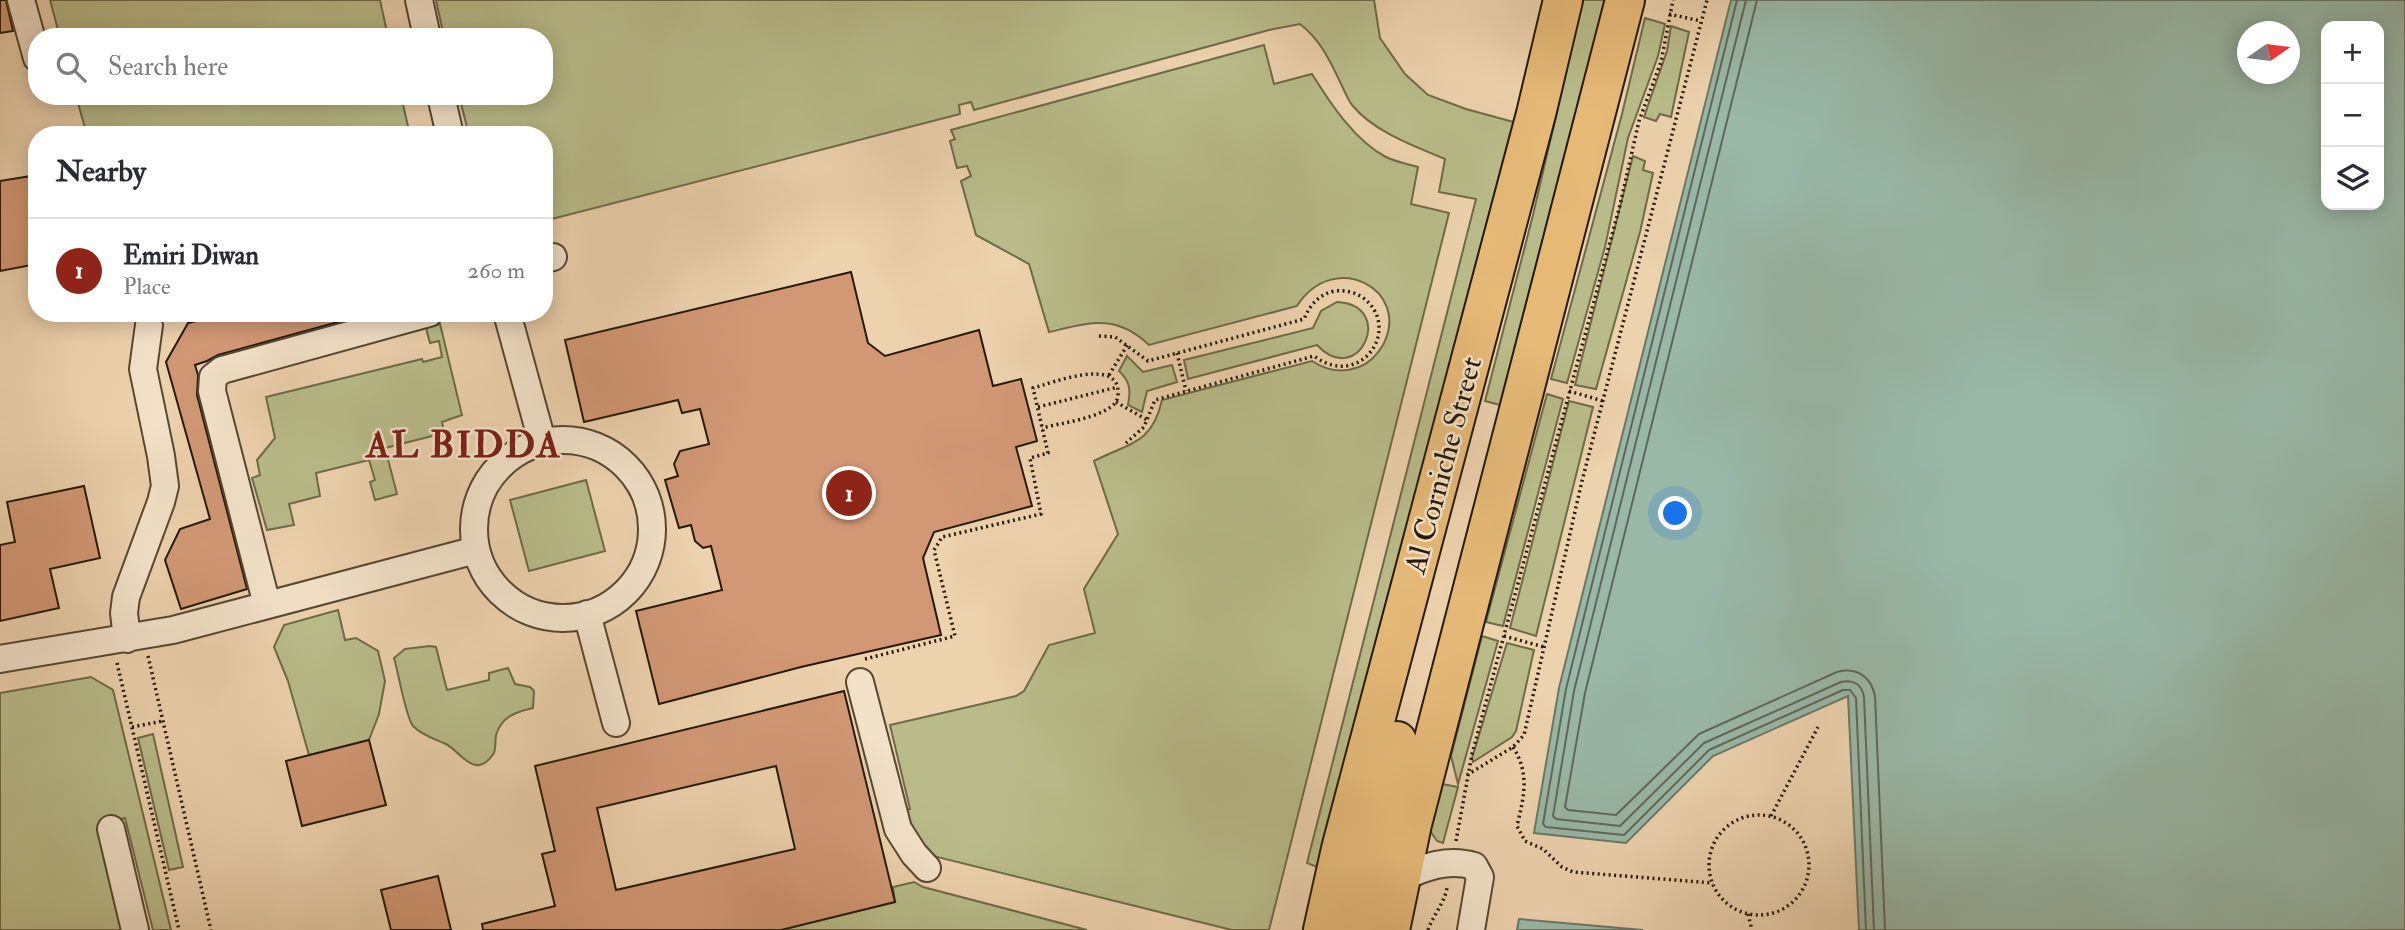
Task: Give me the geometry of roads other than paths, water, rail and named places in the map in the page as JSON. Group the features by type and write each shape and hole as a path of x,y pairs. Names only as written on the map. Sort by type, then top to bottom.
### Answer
{"highway":[{"name":"Al Corniche Street","path":"1323,930 1341,849 1536,114 1563,0"},
{"name":"Al Corniche Street","path":"1390,930 1412,824 1625,0"},
{"path":"1352,930 1406,701 1439,576 1440,556 1432,507"}],"lane":[{"path":"21,0 29,28"},
{"path":"419,0 425,28"},
{"path":"443,105 448,126"},
{"path":"267,605 212,391 213,377 222,370 396,322"},
{"path":"509,322 542,441"},
{"path":"127,639 124,613 126,597 165,486 142,369 149,325"},
{"path":"571,439 598,446 622,461 640,483 650,509 652,540 642,570 624,595 598,611 568,618 537,615 510,601 489,578 476,550 474,522 481,494 495,470 516,452 542,441 571,439"},
{"path":"0,659 127,639 476,550"},
{"path":"587,614 616,723"},
{"path":"860,682 898,829 927,868"},
{"path":"1412,824 1455,864"},
{"path":"111,829 135,930"},
{"path":"1400,879 1429,866 1474,866 1479,872 1471,930"}],"water":[{"path":"1731,0 2405,0 2405,930 1859,930 1848,696 1713,756 1626,843 1534,833 1559,688"},
{"path":"1519,919 1643,930 1517,930"}],"place":[{"name":"Emiri Diwan","path":"849,493"}],"district":[{"name":"AL BIDDA","path":"464,444"}]}
